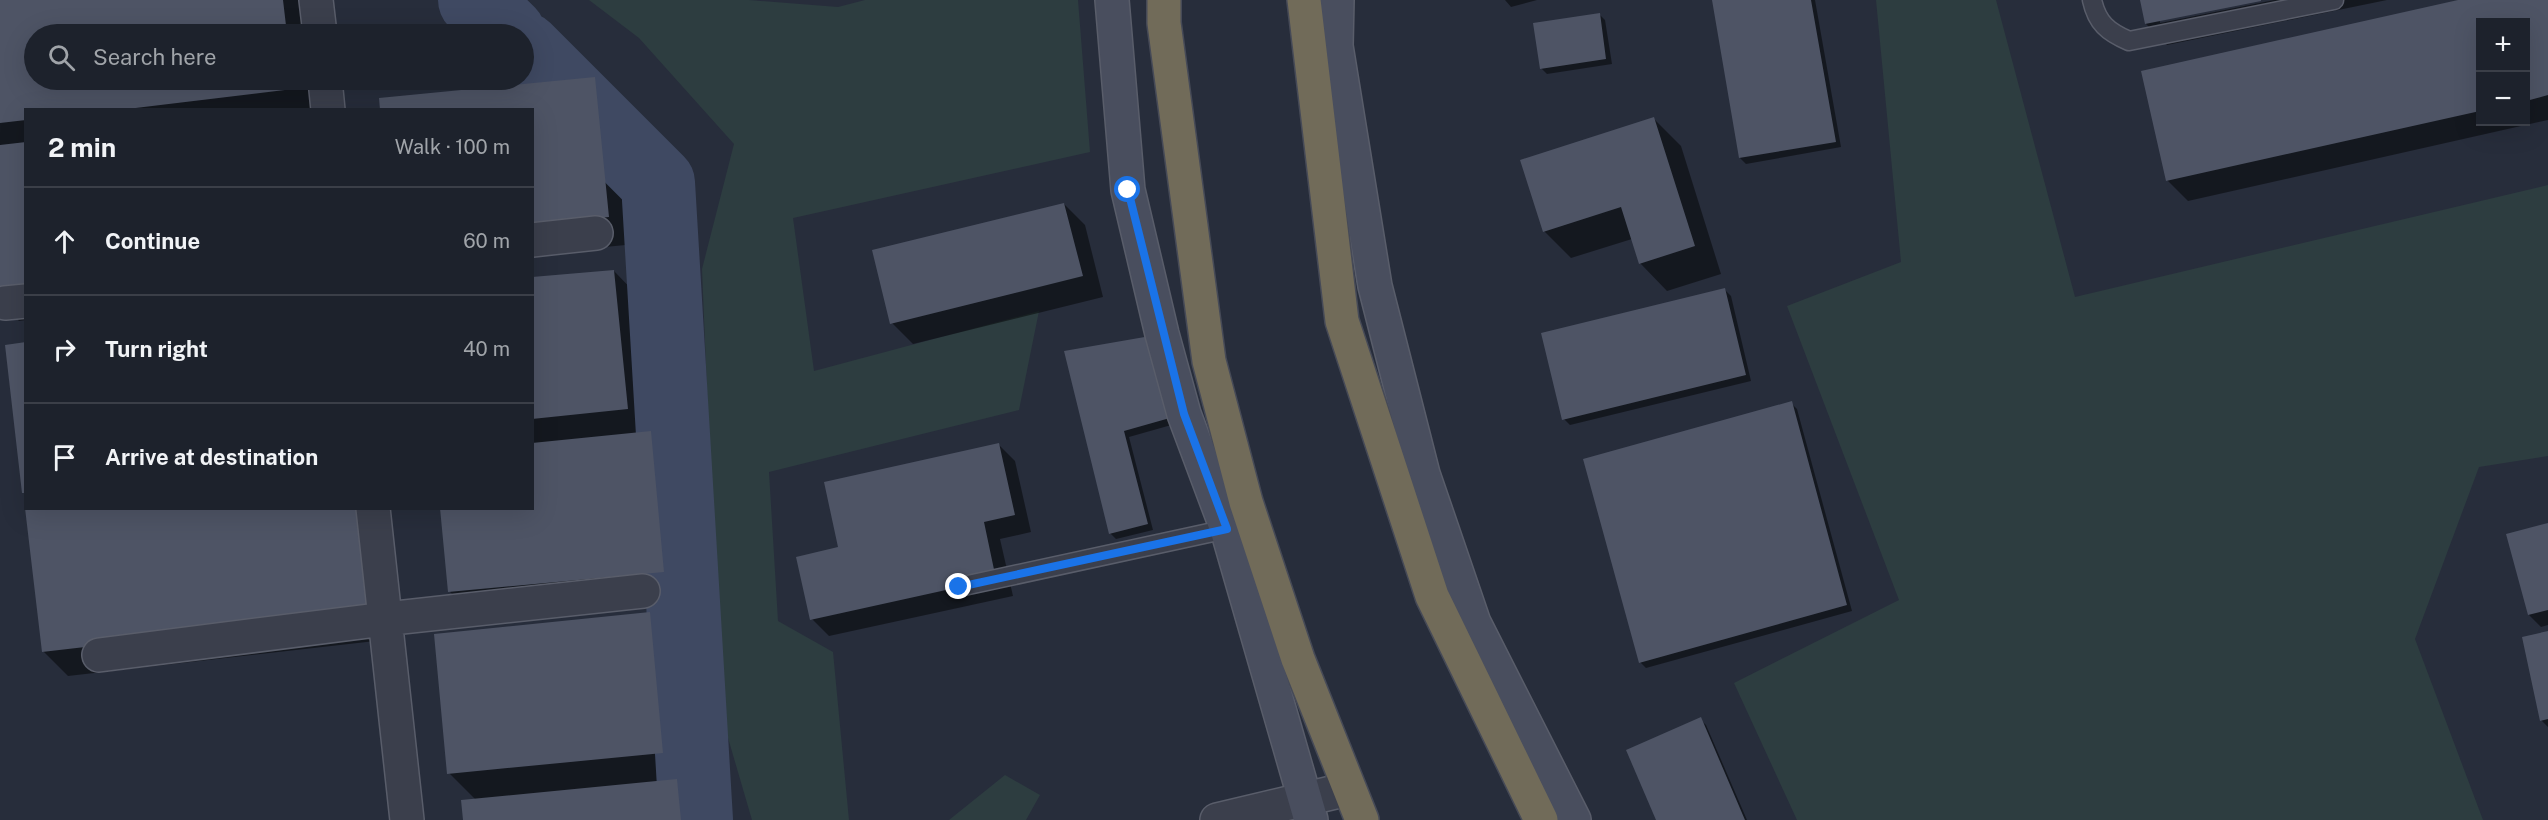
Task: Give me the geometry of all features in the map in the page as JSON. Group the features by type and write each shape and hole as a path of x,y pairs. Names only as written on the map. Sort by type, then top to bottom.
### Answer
{"highway":[{"path":"1164,0 1164,23 1181,166 1209,361 1250,513 1298,659 1362,820"},
{"path":"1304,0 1342,321 1432,596 1541,820"}],"street":[{"path":"316,0 319,24"},
{"path":"1112,0 1128,190 1184,414 1227,529 1308,809"},
{"path":"1337,0 1336,46 1375,286 1423,474 1474,623 1574,820"},
{"path":"326,90 328,108"},
{"path":"534,240 596,233"},
{"path":"373,510 407,820"},
{"path":"99,655 385,619 643,591"},
{"path":"1217,820 1308,809 1348,789"}],"lane":[{"path":"2092,0 2095,14 2109,33 2129,41 2334,0"},
{"path":"959,587 1227,529"}],"shaded area":[{"path":"589,0 749,0 838,7 865,0 1078,0 1090,152 793,218 814,371 1039,311 1019,410 769,472 778,621 833,652 849,820 752,820 726,731 712,513 702,269 734,144 639,38"},
{"path":"1876,0 1996,0 2075,297 2548,185 2548,456 2479,467 2415,639 2483,820 1797,820 1734,683 1899,600 1787,306 1901,262"},
{"path":"1005,775 1040,795 1026,820 949,820"}],"building":[{"path":"0,0 283,0 286,24 24,24 24,90 285,90 136,108 24,108 24,120 0,123"},
{"path":"1712,0 1811,0 1836,142 1739,158"},
{"path":"2140,0 2261,0 2261,1 2145,24"},
{"path":"2458,0 2548,0 2548,95 2530,100 2530,18 2476,18 2476,112 2166,181 2141,71"},
{"path":"1600,13 1606,59 1540,69 1533,23"},
{"path":"595,77 609,217 534,224 534,108 380,108 379,98 461,90 534,90 534,83"},
{"path":"1654,117 1695,246 1639,264 1621,207 1543,232 1520,160"},
{"path":"24,142 24,293 0,296 0,145"},
{"path":"1064,203 1083,276 890,324 872,250"},
{"path":"614,270 628,409 534,419 534,277"},
{"path":"1725,288 1746,375 1562,420 1541,333"},
{"path":"1162,334 1184,414 1124,431 1148,524 1109,534 1064,351"},
{"path":"24,342 24,493 22,493 5,345"},
{"path":"1792,401 1847,605 1639,663 1583,459"},
{"path":"651,431 664,572 448,592 440,510 534,510 534,443"},
{"path":"999,443 1015,515 984,522 996,579 810,620 796,557 838,547 824,482"},
{"path":"25,510 356,510 369,614 42,652"},
{"path":"2548,523 2548,610 2528,615 2506,534"},
{"path":"650,612 663,753 447,774 434,634"},
{"path":"2548,631 2548,719 2540,721 2522,637"},
{"path":"1701,717 1745,820 1656,820 1626,750"},
{"path":"677,779 681,820 463,820 461,800"}],"waterway":[{"path":"475,0 499,24"},
{"path":"534,59 658,183 696,820"}],"route":[{"path":"959,587 1227,529 1184,414 1162,334 1128,190"}]}
